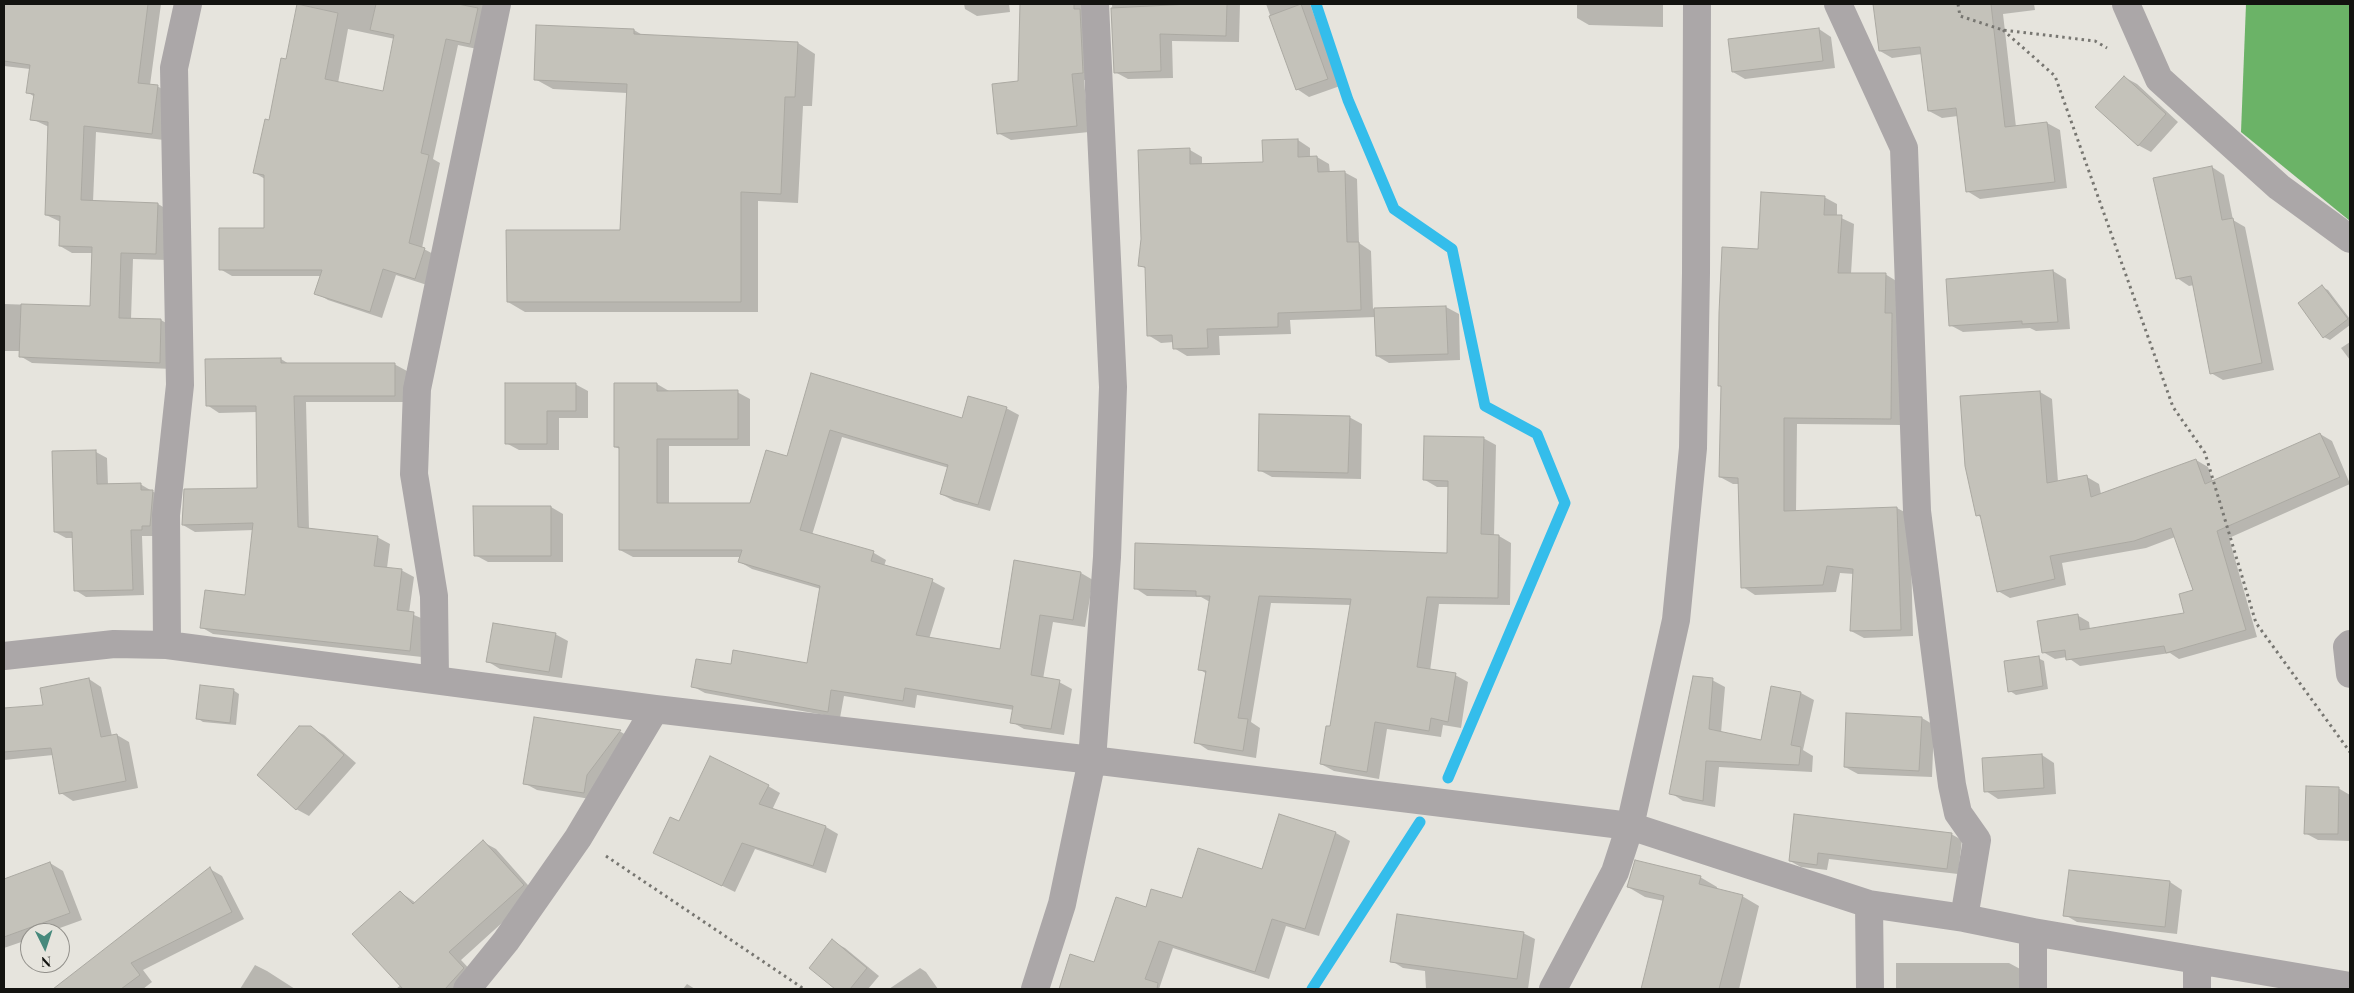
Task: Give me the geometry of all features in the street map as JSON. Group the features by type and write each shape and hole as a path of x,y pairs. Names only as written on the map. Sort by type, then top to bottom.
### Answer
{"street":[{"path":"167,645 166,515 180,385 174,68 188,4"},
{"path":"435,679 434,596 414,474 417,389 497,4"},
{"path":"1035,989 1062,904 1092,760 1107,556 1113,387 1095,4"},
{"path":"1553,989 1615,872 1630,826 1676,620 1692,448 1696,273 1697,4"},
{"path":"1838,4 1904,148 1917,511 1952,785 1958,813 1976,840 1964,918"},
{"path":"2126,4 2159,80 2279,187 2350,239"},
{"path":"4,656 114,644 167,645 655,709 1630,826 1869,904 1964,918 2033,932 2350,986"},
{"path":"2350,644 2347,647 2350,674"},
{"path":"466,989 506,941 578,838 655,709"},
{"path":"1869,904 1870,989"},
{"path":"2033,932 2033,989"},
{"path":"2197,960 2197,989"}],"path":[{"path":"1958,4 1960,16 2003,30 2095,41 2111,50"},
{"path":"2003,30 2055,76 2173,407 2205,453 2256,623 2350,752"},
{"path":"578,838 804,989"}],"green space":[{"path":"2246,4 2350,4 2350,221 2241,132"}],"building":[{"path":"4,4 148,4 138,83 158,85 152,134 84,126 81,200 158,203 156,254 121,253 119,318 161,319 160,363 19,357 21,304 90,306 92,247 59,246 60,216 45,215 48,122 30,120 34,94 26,93 30,65 4,61"},
{"path":"297,4 338,13 325,79 383,91 394,35 370,30 376,4 458,4 478,8 470,44 446,39 421,153 429,155 409,243 425,248 415,279 383,269 370,312 314,294 322,270 219,270 219,228 264,228 264,175 253,173 265,119 269,120 281,58 286,59"},
{"path":"1020,4 1074,4 1074,9 1080,9 1083,73 1072,74 1077,126 997,134 992,84 1018,81"},
{"path":"1227,4 1226,36 1160,34 1161,71 1114,73 1111,8"},
{"path":"1301,4 1328,79 1296,90 1269,16"},
{"path":"1873,4 1991,4 2005,127 2047,122 2055,182 1966,192 1956,108 1928,111 1920,47 1879,51"},
{"path":"536,25 634,29 634,34 798,42 795,97 785,97 781,194 741,192 741,302 507,302 506,230 620,230 627,84 534,80"},
{"path":"1819,28 1823,61 1732,72 1728,39"},
{"path":"2124,76 2166,114 2138,146 2095,107"},
{"path":"1298,139 1298,157 1317,156 1318,172 1345,171 1347,242 1359,242 1361,310 1278,313 1278,327 1207,329 1208,348 1173,349 1172,335 1147,336 1145,267 1138,266 1141,239 1138,150 1190,148 1190,164 1263,162 1262,140"},
{"path":"2212,166 2222,220 2233,218 2262,363 2210,374 2191,276 2176,279 2153,178"},
{"path":"1761,192 1825,196 1824,215 1842,215 1838,273 1886,273 1885,313 1892,313 1891,419 1784,418 1784,511 1897,507 1901,630 1850,631 1853,569 1827,566 1823,585 1741,588 1738,478 1719,477 1721,386 1718,386 1722,247 1758,249"},
{"path":"2053,270 2058,322 2022,324 2022,321 1949,326 1946,279"},
{"path":"2322,285 2348,319 2323,338 2298,303"},
{"path":"1446,306 1448,354 1376,356 1374,308"},
{"path":"281,358 281,363 395,363 395,396 294,396 298,527 378,536 374,566 402,569 397,610 414,612 410,651 200,628 205,590 245,595 253,523 182,525 184,489 257,488 256,406 206,406 205,359"},
{"path":"811,373 962,418 968,396 1007,407 978,505 940,494 948,465 830,430 800,530 874,551 871,561 933,579 916,635 1000,649 1014,560 1081,572 1073,620 1040,615 1031,675 1060,680 1051,729 1010,723 1013,706 905,688 903,701 831,690 828,712 691,687 696,659 731,664 733,650 807,663 820,586 738,562 742,550 619,550 619,447 614,447 614,383 657,383 657,391 738,390 738,439 657,439 657,503 750,503 766,450 787,456"},
{"path":"505,383 576,383 576,411 547,411 547,444 505,444"},
{"path":"2040,391 2047,483 2087,475 2091,497 2196,459 2205,484 2320,433 2340,477 2217,531 2246,630 2166,653 2164,646 2066,660 2065,650 2042,653 2037,621 2078,614 2080,630 2184,613 2179,594 2193,590 2171,528 2134,541 2050,556 2055,579 1997,592 1980,515 1976,516 1965,466 1960,396"},
{"path":"1259,414 1350,416 1348,473 1258,471"},
{"path":"1424,436 1484,437 1481,534 1499,535 1498,598 1427,597 1417,667 1456,673 1448,722 1431,718 1429,731 1375,722 1367,772 1320,764 1326,726 1330,726 1351,599 1259,596 1238,718 1248,719 1243,751 1194,743 1206,671 1198,670 1210,596 1196,596 1196,591 1134,589 1135,543 1447,553 1448,481 1423,480"},
{"path":"96,450 97,484 141,483 141,490 153,490 150,526 142,526 142,530 131,530 133,590 74,591 72,532 54,532 52,451"},
{"path":"473,506 551,506 551,556 474,556"},
{"path":"493,623 556,633 549,672 486,662"},
{"path":"2039,656 2043,686 2008,692 2004,661"},
{"path":"1693,676 1713,678 1709,729 1761,740 1771,686 1801,692 1791,745 1801,747 1799,765 1706,761 1703,801 1669,794"},
{"path":"89,678 101,737 117,734 126,781 59,794 51,748 4,752 4,708 43,705 40,688"},
{"path":"200,685 234,689 230,723 196,719"},
{"path":"1846,713 1922,717 1919,771 1844,767"},
{"path":"534,717 621,730 587,775 584,793 523,784"},
{"path":"299,726 311,726 344,755 296,810 257,775"},
{"path":"2042,754 2044,788 1984,792 1982,758"},
{"path":"710,756 769,785 759,804 826,826 813,866 742,843 722,886 653,853 670,817 679,821"},
{"path":"2306,786 2339,787 2338,834 2304,834"},
{"path":"1279,814 1336,832 1305,929 1272,919 1255,972 1159,941 1145,979 1158,983 1157,989 1059,989 1070,954 1094,962 1116,897 1146,907 1151,889 1182,898 1198,848 1262,869"},
{"path":"1794,814 1952,833 1947,869 1818,853 1817,865 1789,861"},
{"path":"483,840 524,885 449,952 464,968 445,989 403,989 352,934 400,891 413,904"},
{"path":"1635,860 1701,876 1699,884 1743,895 1719,989 1641,989 1664,896 1627,887"},
{"path":"50,862 70,913 42,923 20,923 20,931 4,937 4,879"},
{"path":"210,867 232,912 131,963 140,975 121,989 53,989"},
{"path":"2069,870 2170,881 2165,927 2063,916"},
{"path":"1397,914 1524,932 1517,979 1390,962"},
{"path":"832,939 867,968 850,989 835,989 809,968"}],"waterway":[{"path":"1316,4 1348,100 1394,209 1452,249 1485,406 1537,434 1565,503 1448,778"},
{"path":"1312,989 1420,822"}]}
